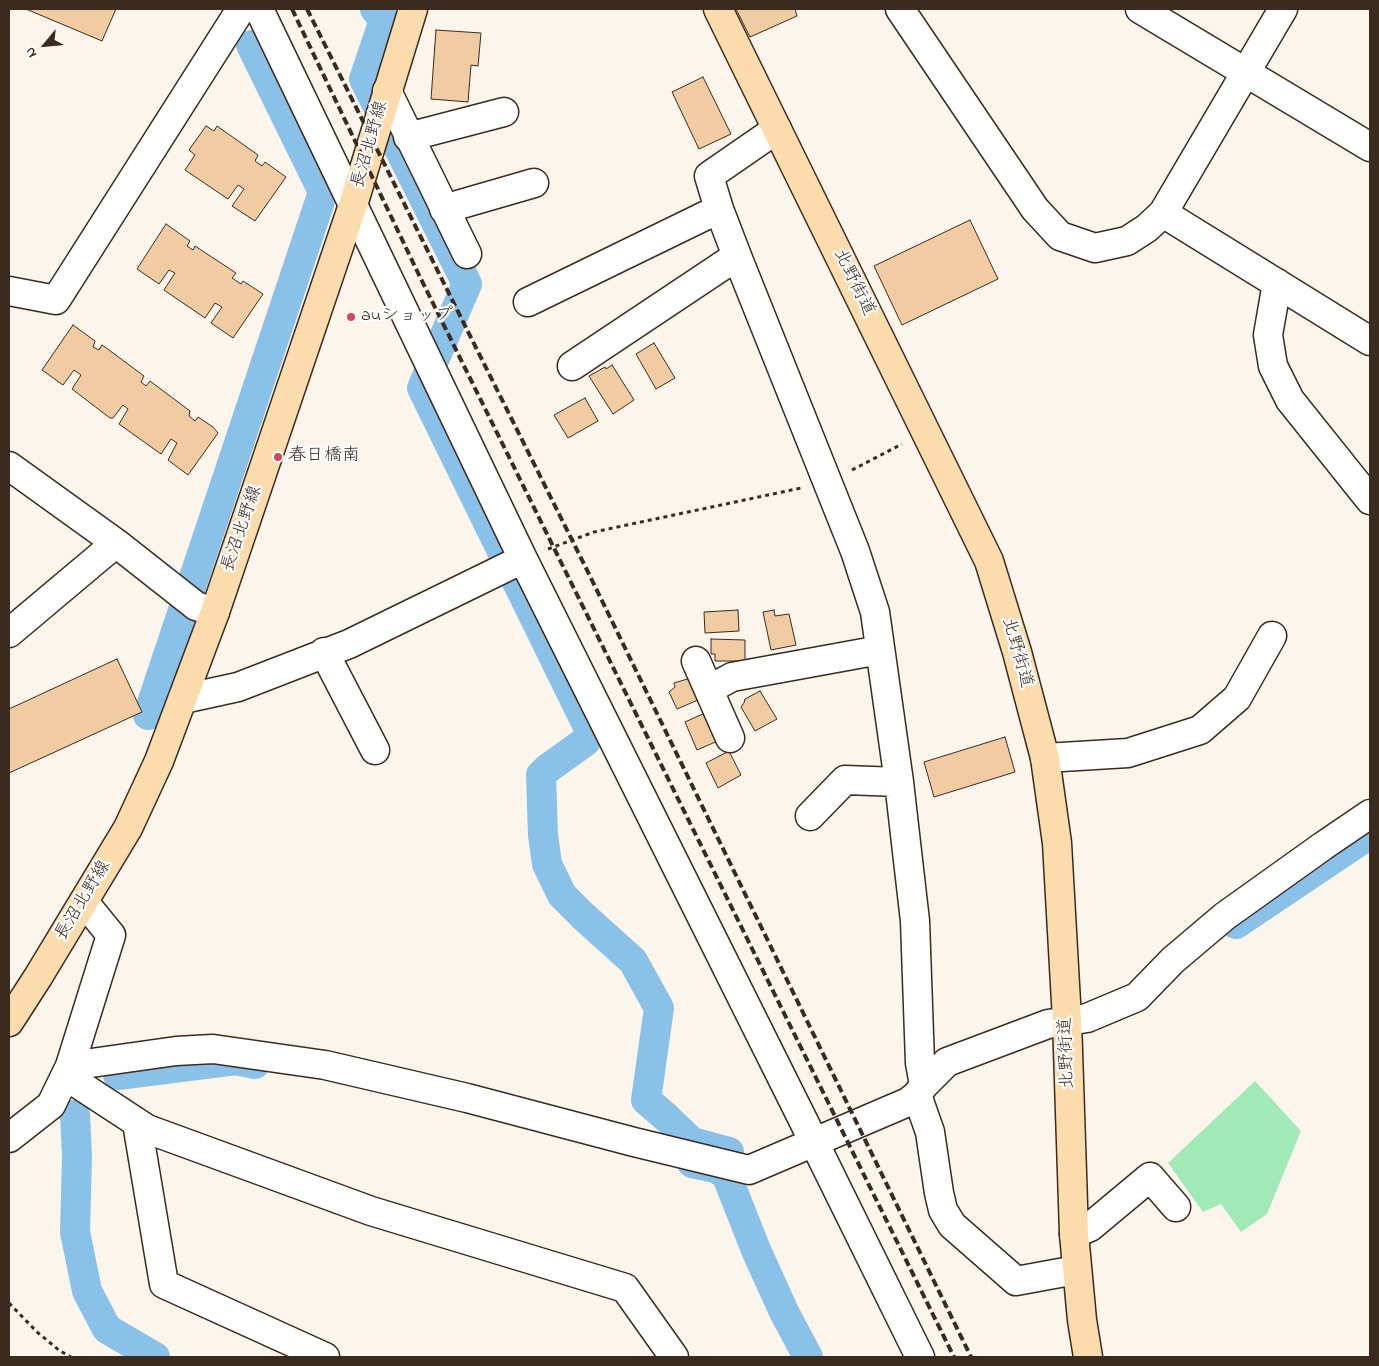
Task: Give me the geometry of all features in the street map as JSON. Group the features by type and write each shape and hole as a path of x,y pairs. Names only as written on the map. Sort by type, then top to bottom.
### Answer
{"main road":[{"name":"長沼北野線","path":"9,1022 128,828 160,761 215,612 353,205 386,92 413,9"},
{"name":"北野街道","path":"718,9 989,561 1017,652 1045,758 1057,844 1067,1020 1076,1270 1088,1357"}],"street":[{"path":"9,291 56,300 241,9"},
{"path":"259,9 523,559 920,1357"},
{"path":"900,9 1035,209 1060,236 1095,248 1127,241 1147,228 1163,213 1283,9"},
{"path":"1140,9 1370,147"},
{"path":"386,92 467,254"},
{"path":"408,137 504,112"},
{"path":"777,129 709,176 737,256 855,551 875,612 899,782 915,921 920,1090 930,1132 943,1210 952,1225 1016,1281 1076,1270"},
{"path":"444,209 534,183"},
{"path":"528,302 719,209"},
{"path":"1163,213 1370,341"},
{"path":"572,366 737,256"},
{"path":"1277,284 1268,335 1273,366 1290,400 1370,500"},
{"path":"9,466 116,543 196,606 215,612"},
{"path":"9,633 116,543"},
{"path":"183,699 238,687 324,652 349,644 523,559"},
{"path":"1045,758 1128,753 1200,730 1237,698 1272,636"},
{"path":"710,689 732,678 880,650"},
{"path":"324,652 375,750"},
{"path":"696,661 730,738"},
{"path":"810,816 845,780 899,782"},
{"path":"68,1071 176,1051 213,1049 325,1065 467,1098 749,1170 908,1102 947,1062 1048,1024 1087,1018 1137,997 1173,960 1225,916 1370,814"},
{"path":"9,1138 51,1105 68,1071 111,935 84,902"},
{"path":"68,1071 147,1129 371,1211 625,1288 674,1357"},
{"path":"137,1123 164,1284 325,1357"},
{"path":"1074,1234 1090,1227 1150,1177 1176,1207"}],"path":[{"path":"523,559 594,532 828,482 926,431"},
{"path":"9,1303 37,1332 60,1351 71,1357"}],"green space":[{"path":"1255,1081 1301,1131 1267,1214 1241,1232 1221,1204 1203,1212 1168,1163"}],"building":[{"path":"26,9 116,9 102,41"},
{"path":"736,9 795,9 797,16 750,37"},
{"path":"436,30 481,33 478,66 471,65 468,102 431,99"},
{"path":"703,77 731,134 699,149 672,92"},
{"path":"206,126 214,131 217,126 258,155 255,161 262,166 265,162 286,177 255,221 232,206 244,189 238,185 228,199 185,170 195,155 189,150"},
{"path":"970,220 998,279 902,325 874,266"},
{"path":"166,224 190,241 187,246 193,250 195,246 236,273 232,278 241,284 243,281 263,294 233,338 211,323 222,307 215,303 205,318 164,290 175,273 169,270 159,284 137,269"},
{"path":"73,325 95,341 93,347 99,350 102,345 105,347 144,376 141,382 146,386 150,381 190,411 189,416 195,421 198,417 213,427 218,433 188,475 168,460 177,443 171,439 161,454 119,424 128,409 123,405 113,418 110,418 72,389 81,375 74,370 63,385 42,370"},
{"path":"654,343 675,378 656,389 636,354"},
{"path":"612,365 634,400 613,414 589,376"},
{"path":"585,398 598,421 568,438 554,415"},
{"path":"738,610 739,631 705,633 704,612"},
{"path":"774,610 775,616 789,614 796,645 771,650 763,612"},
{"path":"711,639 745,640 745,661 715,661 715,654 711,654"},
{"path":"117,659 142,712 9,773 9,709"},
{"path":"694,677 698,700 677,709 669,692 675,687 674,683"},
{"path":"760,691 777,719 755,731 741,707 745,699"},
{"path":"707,712 720,740 697,750 685,722"},
{"path":"1005,737 1015,772 934,797 924,762"},
{"path":"729,751 741,775 718,788 706,763"}],"waterway":[{"path":"375,9 384,20 364,79 467,284 422,388 590,731 586,741 541,775 543,835 547,864 562,895 633,961 659,1008 646,1100 692,1142 729,1152"},
{"path":"148,715 323,192 251,45"},
{"path":"1236,924 1370,834"},
{"path":"118,1075 236,1060 255,1064"},
{"path":"75,1115 77,1156 75,1232 87,1291 107,1329 155,1357"},
{"path":"692,1163 715,1168 726,1174 756,1250 784,1312 808,1357"}],"railway":[{"path":"292,9 419,275 954,1357"},
{"path":"307,9 587,570 971,1357"}],"place":[{"name":"auショップ","path":"351,317"},
{"name":"春日橋南","path":"278,457"}]}
